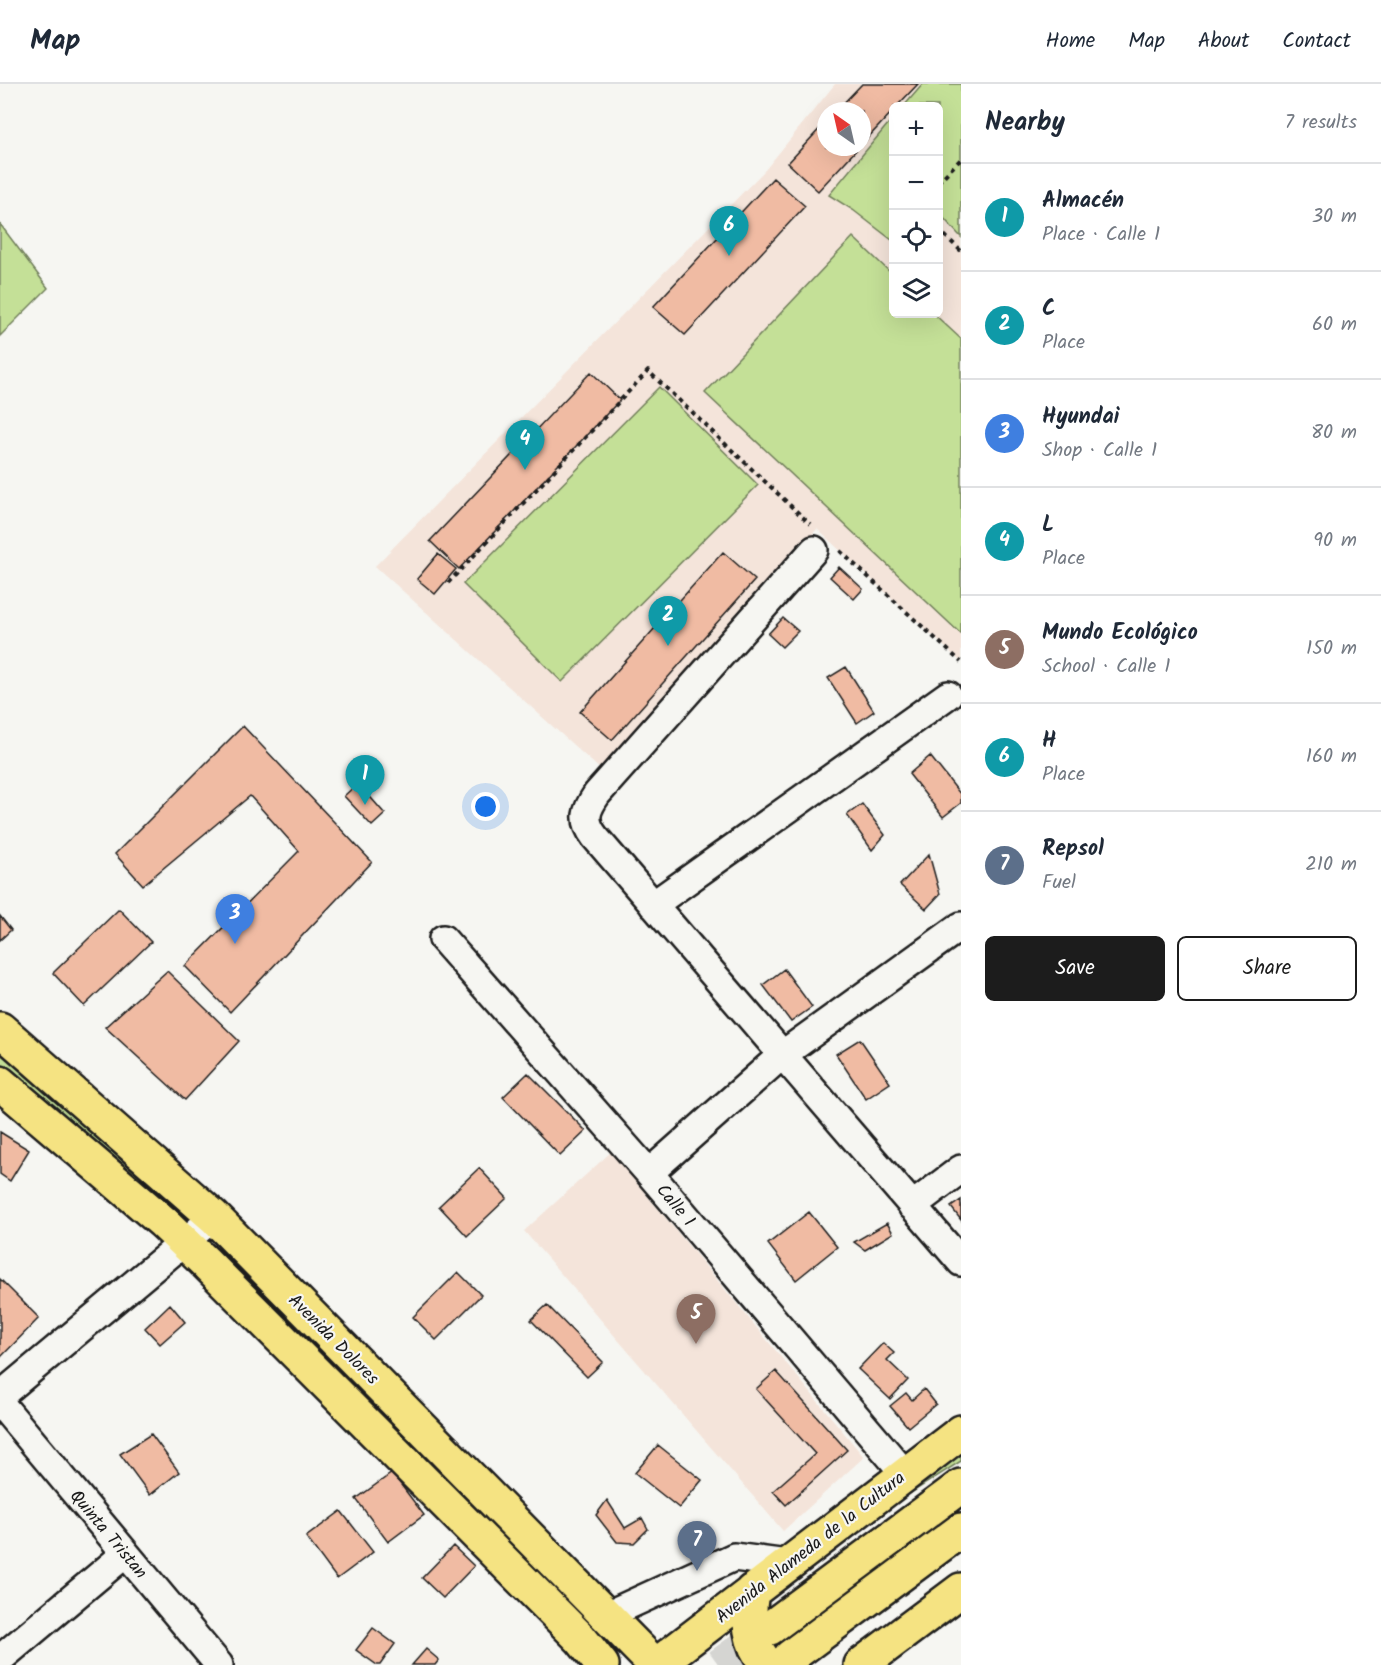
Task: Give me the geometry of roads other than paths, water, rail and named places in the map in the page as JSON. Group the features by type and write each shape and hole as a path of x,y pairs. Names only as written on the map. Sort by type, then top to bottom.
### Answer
{"main road":[{"name":"Avenida Dolores","path":"0,1029 214,1217 607,1615 663,1664"},
{"name":"Avenida Dolores","path":"0,1083 183,1242 581,1639 602,1665"},
{"name":"Avenida Alameda de la Cultura","path":"663,1664 752,1591 961,1432"},
{"path":"770,1628 961,1486"},
{"path":"752,1591 749,1615 753,1640 779,1661 961,1530"},
{"path":"861,1665 961,1590"}],"street":[{"path":"821,542 590,805 586,818 589,829 653,905 961,1262"},
{"path":"653,905 948,695"},
{"path":"649,1173 782,1055 961,926"},
{"name":"Calle 1","path":"443,939 649,1173 905,1474"},
{"path":"912,1206 961,1169"},
{"path":"0,1396 214,1217"},
{"name":"Quinta Tristan","path":"0,1402 219,1665"},
{"path":"0,1659 125,1554"},
{"path":"607,1615 734,1557 788,1564"}],"tunnel":[{"path":"719,1665 770,1628"}],"place":[{"name":"H","path":"729,256"},
{"name":"L","path":"525,470"},
{"name":"C","path":"668,646"},
{"name":"Almacén","path":"365,805"},
{"name":"Hyundai","path":"235,944"},
{"name":"Mundo Ecológico","path":"696,1344"},
{"name":"Repsol","path":"697,1571"}]}
